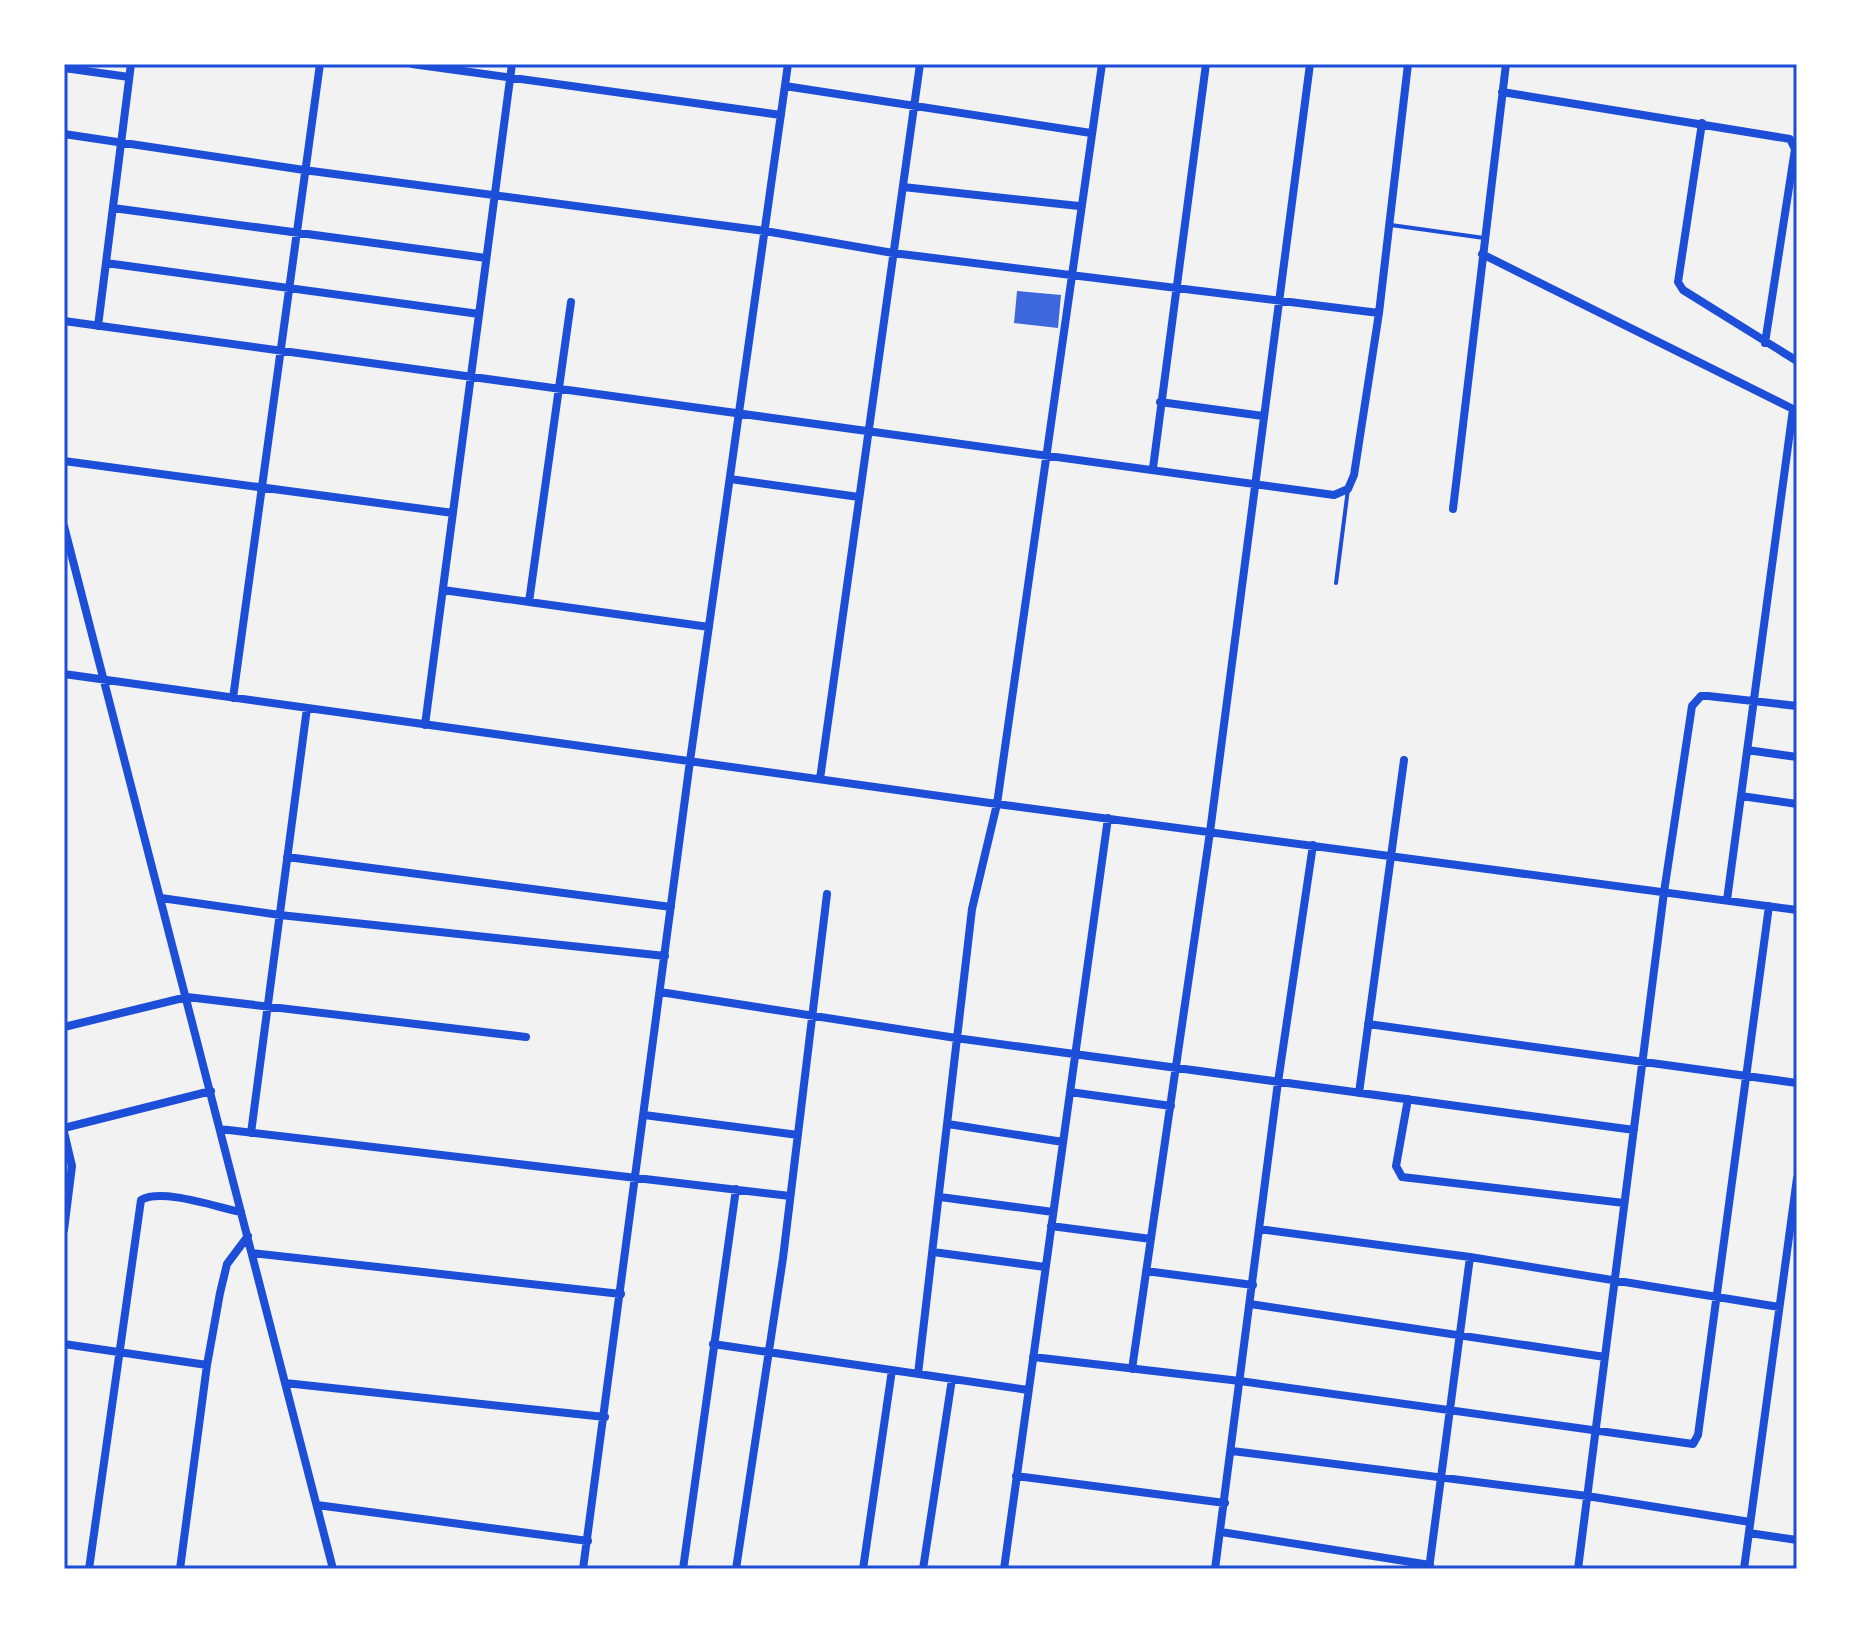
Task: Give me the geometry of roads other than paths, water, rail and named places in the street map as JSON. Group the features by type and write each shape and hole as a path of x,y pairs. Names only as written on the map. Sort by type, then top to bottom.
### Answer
{"street":[{"path":"98,326 131,64"},
{"path":"233,698 320,64"},
{"path":"412,64 781,115"},
{"path":"425,725 512,64"},
{"path":"583,1569 690,761 788,64"},
{"path":"820,779 920,64"},
{"path":"918,1374 972,909 997,804 1044,455 1073,273 1079,206 1102,64"},
{"path":"1153,468 1174,285 1206,64"},
{"path":"1132,1369 1210,832 1310,64"},
{"path":"64,321 1334,495 1348,489 1354,475 1379,313 1408,64"},
{"path":"1453,509 1506,64"},
{"path":"64,68 129,77"},
{"path":"785,86 1091,133"},
{"path":"1502,92 1783,137 1794,143 1765,343"},
{"path":"1702,123 1678,282 1683,290 1797,361"},
{"path":"64,134 304,170 765,231 893,253 1174,285 1379,313"},
{"path":"903,187 1079,206"},
{"path":"113,208 486,258"},
{"path":"1482,254 1795,410 1727,900"},
{"path":"106,263 479,314"},
{"path":"529,602 571,302"},
{"path":"1160,402 1263,416"},
{"path":"64,461 453,513"},
{"path":"730,479 859,497"},
{"path":"65,532 106,681 333,1569"},
{"path":"443,590 709,627"},
{"path":"64,674 997,804 1797,910"},
{"path":"1578,1569 1664,892 1692,706 1701,696 1754,699 1797,706"},
{"path":"251,1133 307,708"},
{"path":"1747,750 1797,757"},
{"path":"1359,1093 1404,760"},
{"path":"1741,796 1797,804"},
{"path":"1004,1569 1108,818"},
{"path":"1215,1569 1278,1082 1313,845"},
{"path":"287,857 671,907"},
{"path":"736,1569 790,1196 827,894"},
{"path":"161,898 280,915 665,956"},
{"path":"1033,1357 1452,1409 1687,1444 1696,1440 1769,906"},
{"path":"660,992 956,1038 1634,1130"},
{"path":"64,1027 187,997 526,1037"},
{"path":"1368,1024 1797,1083"},
{"path":"64,1230 72,1166 64,1130 211,1091"},
{"path":"1070,1092 1171,1106"},
{"path":"1408,1099 1396,1166 1402,1177 1624,1203"},
{"path":"644,1115 798,1135"},
{"path":"948,1124 1063,1142"},
{"path":"220,1129 790,1196"},
{"path":"1744,1569 1797,1178"},
{"path":"683,1569 736,1189"},
{"path":"89,1569 136,1213 141,1200 150,1195 166,1196 241,1212"},
{"path":"940,1197 1053,1212"},
{"path":"1051,1226 1151,1239"},
{"path":"1259,1229 1470,1257 1779,1307"},
{"path":"180,1569 207,1365 227,1264 248,1236"},
{"path":"933,1252 1045,1267"},
{"path":"252,1253 621,1294"},
{"path":"1221,1532 1429,1567 1470,1257"},
{"path":"1146,1271 1253,1285"},
{"path":"1250,1304 1461,1333 1605,1357"},
{"path":"64,1344 207,1365"},
{"path":"713,1344 1028,1390"},
{"path":"863,1569 892,1370"},
{"path":"923,1569 952,1379"},
{"path":"285,1383 605,1417"},
{"path":"1232,1451 1587,1496 1750,1522"},
{"path":"1016,1476 1225,1503"},
{"path":"317,1505 588,1541"},
{"path":"1749,1533 1797,1540"}],"lane":[{"path":"1389,225 1484,238"},
{"path":"1336,583 1348,489"}]}
